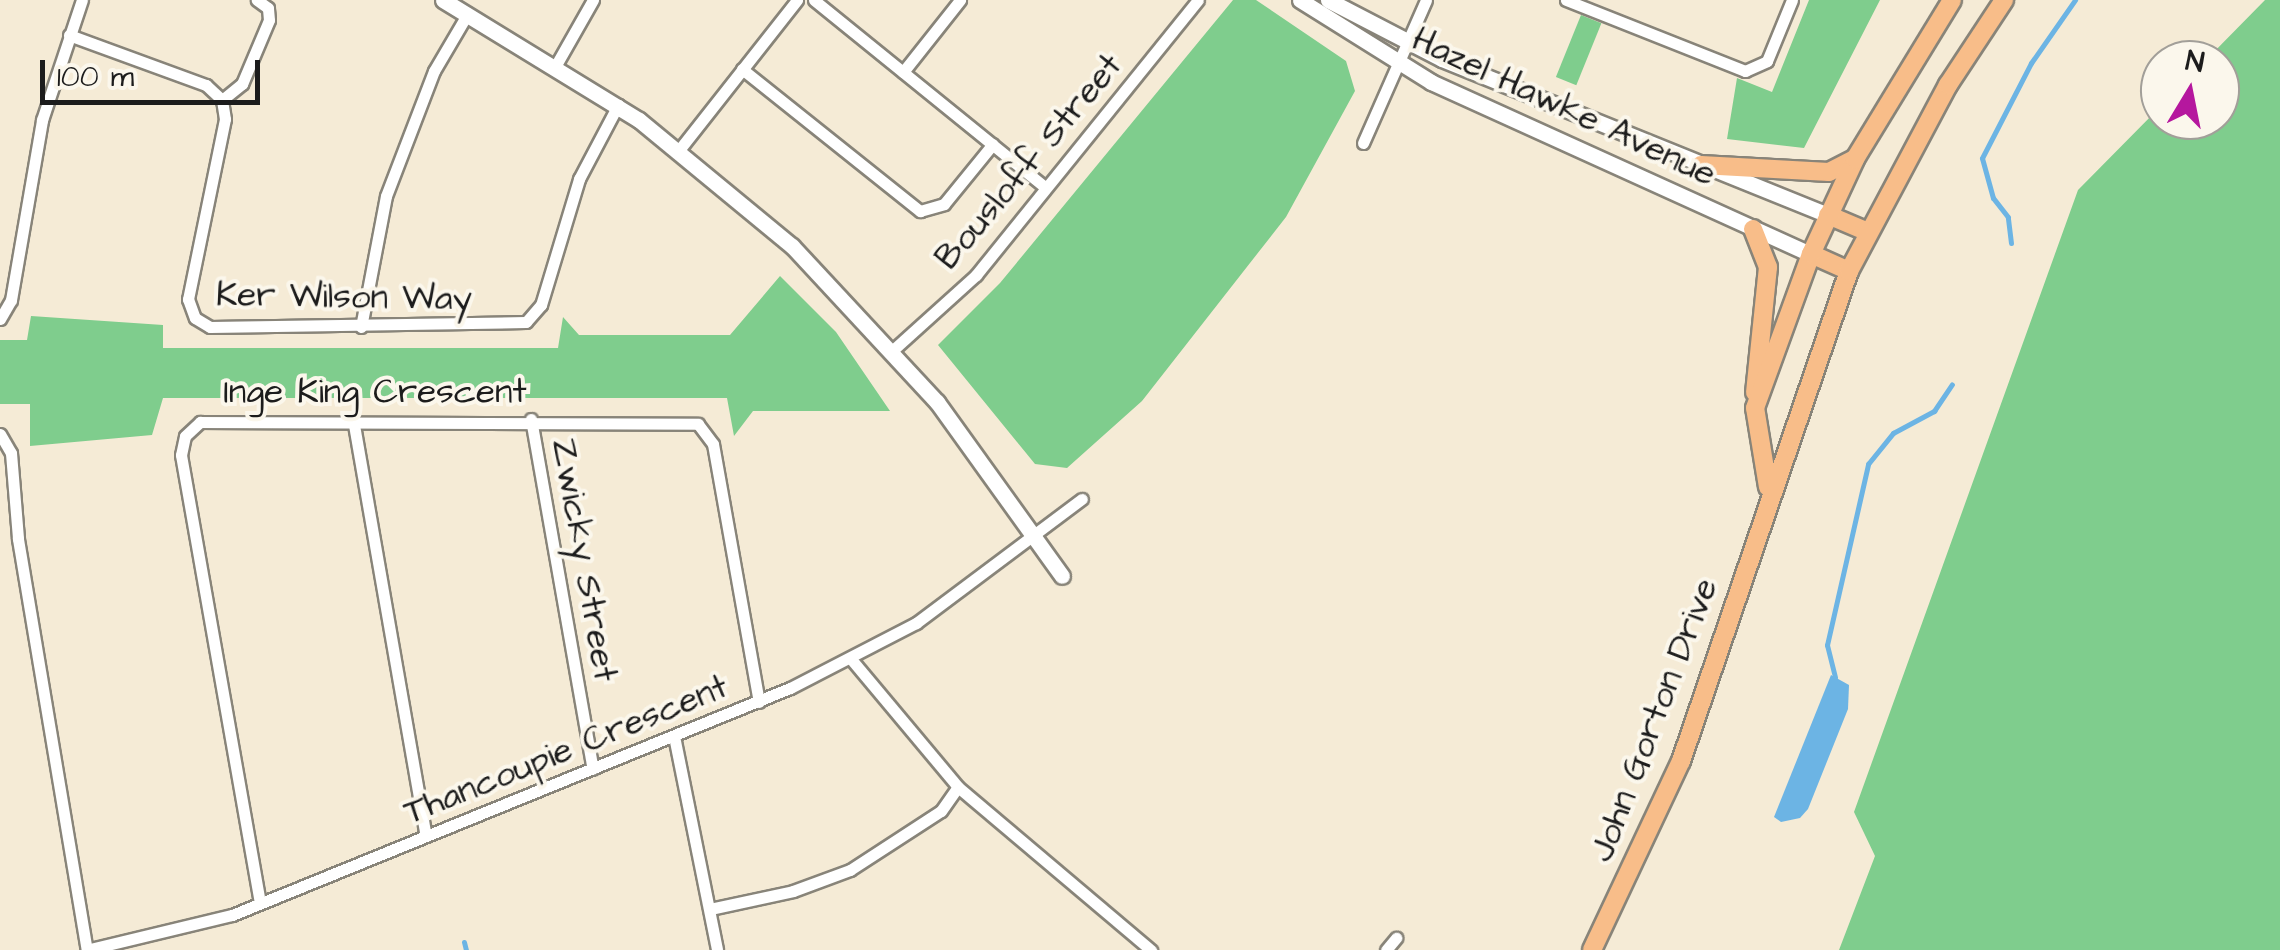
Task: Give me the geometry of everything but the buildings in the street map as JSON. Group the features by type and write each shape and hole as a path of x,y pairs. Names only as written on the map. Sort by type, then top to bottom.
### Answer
{"main road":[{"path":"1755,408 1811,254 1855,159 1952,0"},
{"name":"John Gorton Drive","path":"1592,950 1681,761 1850,271 1948,85 2004,0"},
{"path":"1700,165 1829,172 1855,159"},
{"path":"1828,215 1868,232"},
{"path":"1753,229 1768,267 1755,408"},
{"path":"1811,254 1850,271"},
{"name":"John Gorton Drive","path":"1755,408 1768,458 1767,508"}],"street":[{"path":"0,319 11,300 27,190 82,0"},
{"path":"442,0 556,65 618,106 679,150 792,246 893,350 1062,576"},
{"path":"556,65 593,0"},
{"path":"679,150 796,0"},
{"path":"814,0 1045,187"},
{"path":"903,72 960,0"},
{"name":"Bousloff Street","path":"893,350 976,274 1198,0"},
{"name":"Hazel Hawke Avenue","path":"1300,0 1400,66 1811,254"},
{"name":"Hazel Hawke Avenue","path":"1328,0 1410,43 1828,215"},
{"path":"1363,143 1426,0"},
{"path":"1566,0 1745,71 1767,61 1792,0"},
{"path":"69,35 208,86 222,100 243,81 269,20 267,2"},
{"path":"361,327 391,180 434,71 468,13"},
{"path":"742,70 920,211 944,204 993,144"},
{"name":"Ker Wilson Way","path":"222,100 225,119 196,234 191,312 210,327 510,327 531,319 579,179 618,106"},
{"path":"353,419 426,836"},
{"name":"Zwicky Street","path":"531,419 593,769"},
{"name":"Inge King Crescent","path":"260,904 182,447 189,431 208,420 682,419 707,431 759,702"},
{"name":"Thancoupie Crescent","path":"0,434 11,456 18,539 89,950 174,934 260,904 759,702 851,659 979,582 1082,499"},
{"path":"851,659 958,787 1151,950"},
{"path":"674,736 717,950"},
{"path":"710,909 793,891 850,870 941,810 958,787"},
{"path":"1386,950 1396,938"}],"green space":[{"path":"1233,0 1256,0 1346,61 1355,91 1286,217 1142,401 1067,468 1035,464 938,345 1000,283"},
{"path":"1809,0 1880,0 1804,148 1727,139 1737,78 1772,92"},
{"path":"2265,0 2280,0 2280,950 1839,950 1875,856 1854,812 2078,190 2140,127 2140,140 2240,140 2240,40 2226,40"},
{"path":"1581,15 1601,23 1576,85 1556,77"},
{"path":"780,276 836,332 890,411 753,411 734,436 727,398 163,398 152,435 30,446 30,404 0,404 0,340 27,340 31,316 163,325 163,348 558,348 563,317 579,335 730,335"}],"water":[{"path":"1831,675 1849,685 1848,709 1808,809 1800,818 1781,822 1774,817"}],"waterway":[{"path":"2011,243 2008,217 1993,198 1982,158 2031,63 2075,0"},
{"path":"1835,677 1827,645 1868,464 1893,433 1934,411 1952,384"},
{"path":"464,942 466,950"}]}
